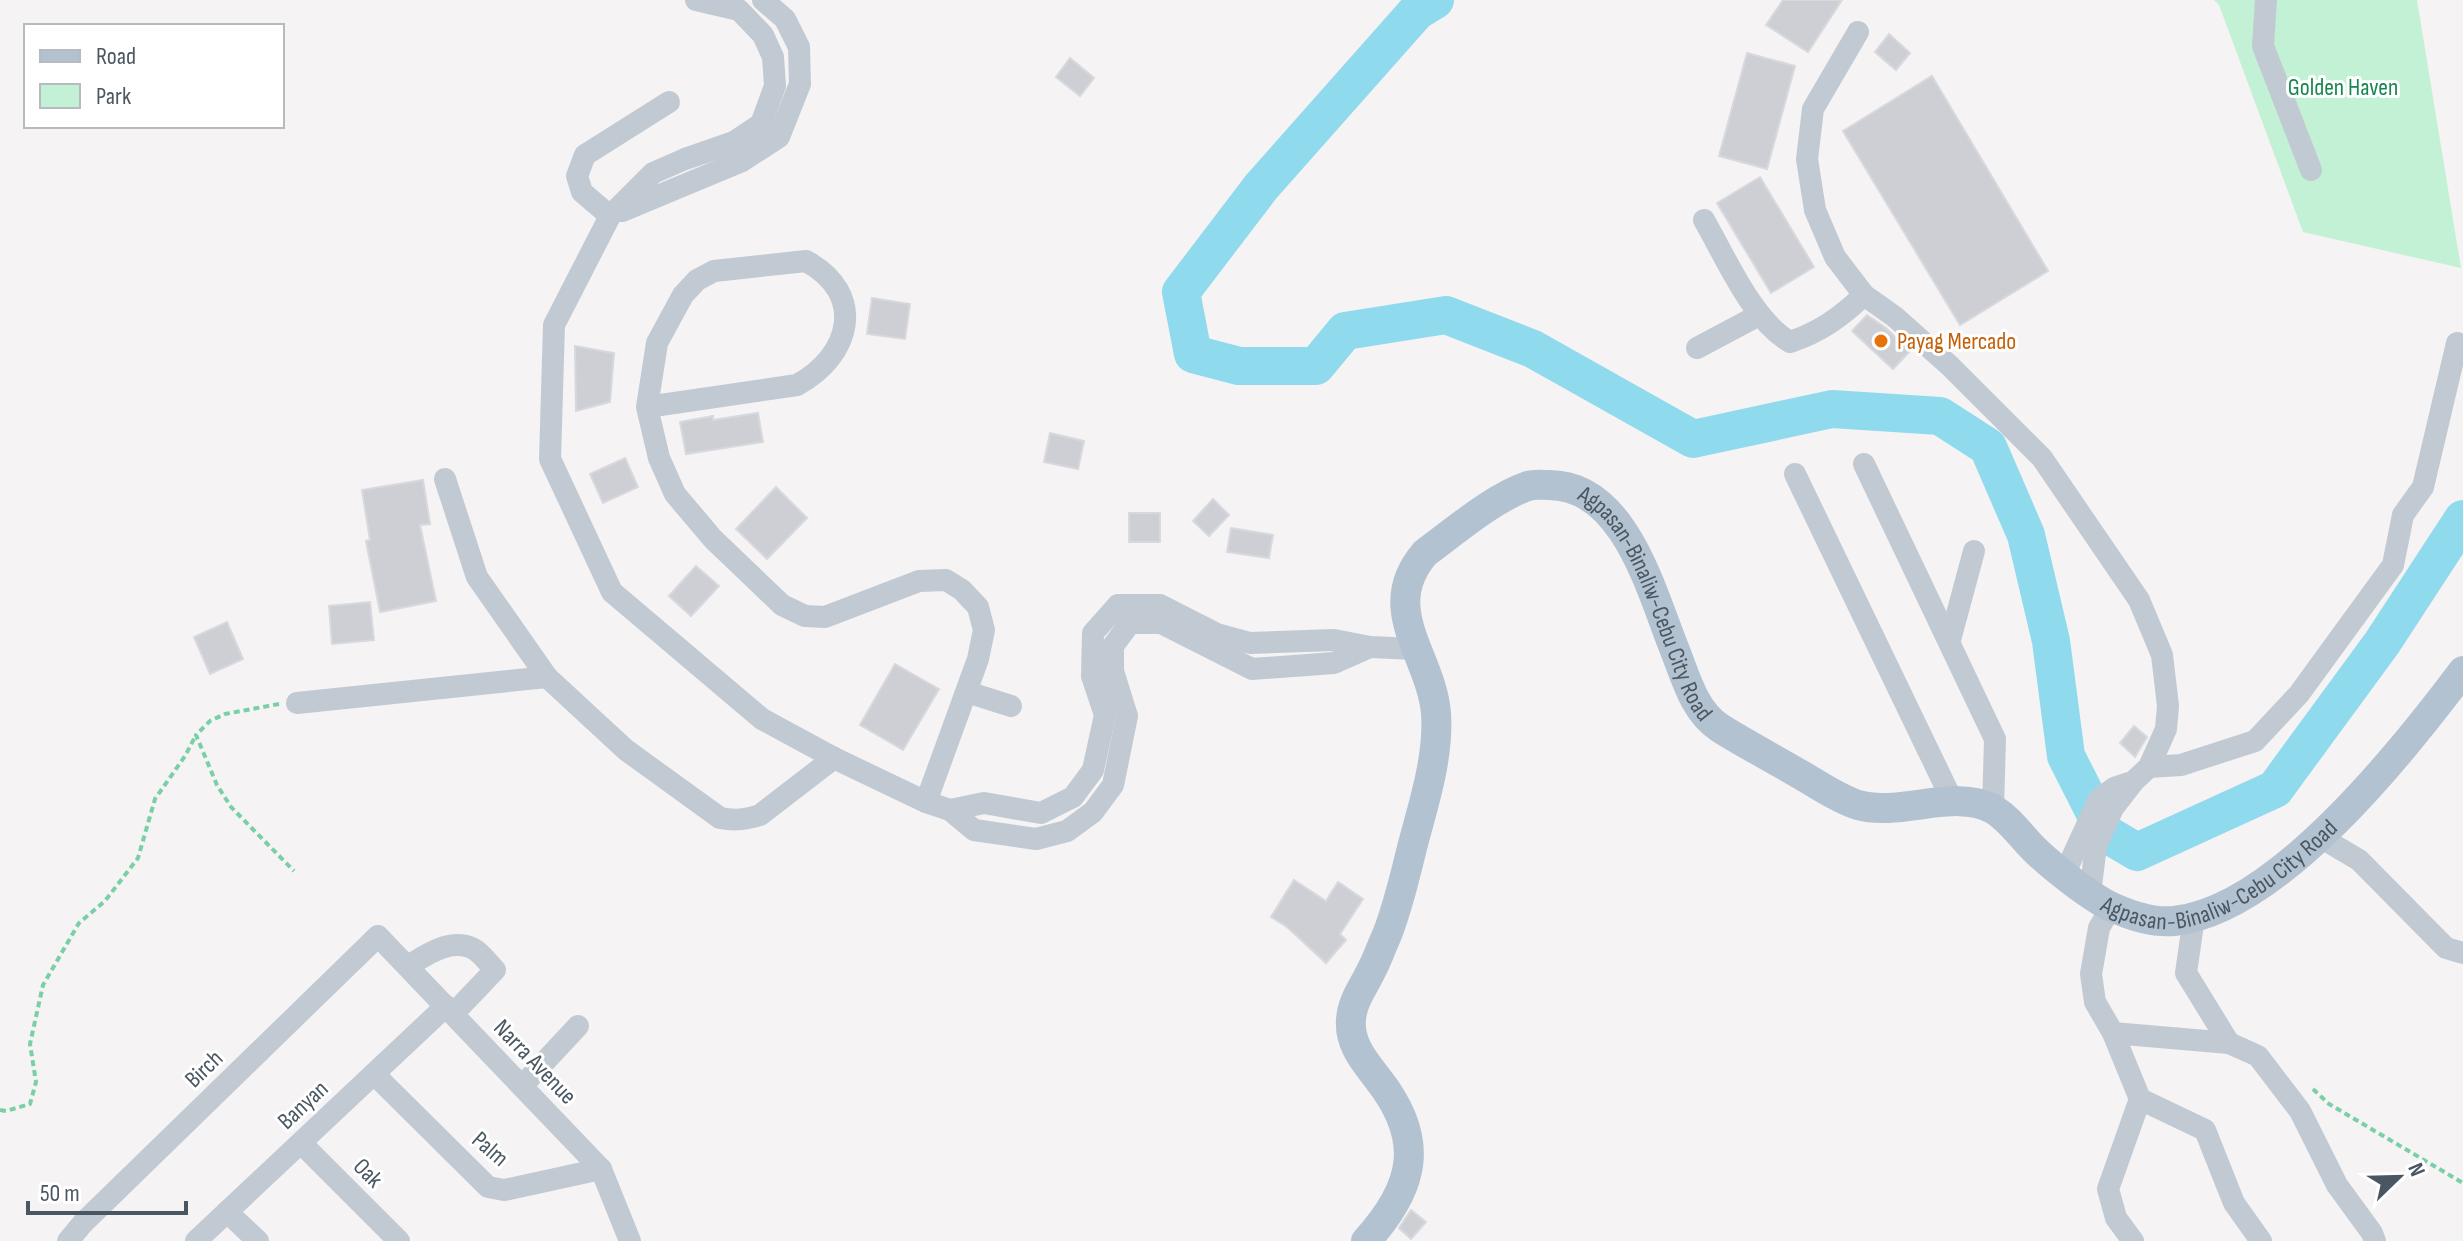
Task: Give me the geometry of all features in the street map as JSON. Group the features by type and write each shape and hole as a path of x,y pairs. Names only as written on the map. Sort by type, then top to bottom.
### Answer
{"main road":[{"name":"Agpasan-Binaliw-Cebu City Road","path":"1366,1241 1399,1195 1409,1171 1409,1147 1400,1117 1382,1084 1353,1043 1350,1023 1355,999 1388,933 1429,780 1435,742 1436,712 1405,612 1405,594 1408,579 1425,553 1506,496 1532,485 1575,487 1595,498 1608,512 1634,549 1688,688 1716,726 1857,805 1884,809 1953,802 1975,803 1993,809 2015,826 2036,851 2064,875 2100,900 2144,919 2170,922 2194,917 2262,884 2320,837 2411,736 2463,671"}],"street":[{"path":"696,0 739,10 763,35 773,57 775,86 761,124 734,142 653,173 610,216 554,325 550,459 612,592 762,719 834,758 926,802 950,810 974,830 1036,839 1067,831 1093,812 1113,785 1127,716 1113,671 1113,646 1130,623 1161,623 1252,669 1334,663 1370,647"},
{"path":"610,216 742,161 779,137 800,84 799,47 785,19 763,0"},
{"path":"2266,0 2263,46 2311,170"},
{"path":"1858,32 1813,109 1807,159 1815,210 1835,257 1864,295 1895,317 1950,366 2042,458 2139,600 2162,655 2168,706 2166,729 2142,774 2106,804 2090,840 2064,875"},
{"path":"610,216 582,192 577,176 585,155 669,102"},
{"path":"1704,220 1759,315 1778,335 1790,342 1814,334 1841,317 1864,295"},
{"path":"647,407 797,385 813,377 839,343 847,318 845,301 830,278 806,261 714,271 697,280 683,295 657,343 647,407 659,458 675,494 713,539 782,605 805,616 825,617 919,581 946,580 962,590 978,607 984,630 978,659 926,802"},
{"path":"1697,348 1759,315"},
{"path":"2142,774 2255,741 2299,694 2393,565 2403,515 2423,487 2457,343"},
{"path":"1864,464 1995,739 1993,809"},
{"path":"1795,474 1953,802"},
{"path":"445,479 477,577 547,677 626,750 720,818 748,820 760,815 834,758"},
{"path":"1950,640 1974,551"},
{"path":"950,810 984,803 1041,813 1073,797 1093,770 1105,715 1092,676 1093,633 1118,605 1160,605 1217,634 1250,643 1334,640 1370,647 1415,649"},
{"path":"1250,643 1252,669"},
{"path":"297,703 547,677"},
{"path":"967,692 1011,706"},
{"path":"2320,837 2359,860 2446,948 2463,953"},
{"path":"2090,840 2100,900 2091,974 2095,1002 2113,1033 2140,1099 2108,1189 2116,1218 2133,1241"},
{"path":"2194,917 2186,973 2229,1043"},
{"name":"Narra Avenue","path":"378,936 601,1169 630,1241"},
{"name":"Birch","path":"68,1241 105,1201 378,936"},
{"name":"Banyan","path":"196,1241 374,1074 495,970 475,949 463,945 439,949 408,966"},
{"path":"522,1086 578,1026"},
{"path":"2113,1033 2229,1043 2258,1056 2300,1111 2337,1185 2378,1238"},
{"name":"Palm","path":"374,1074 488,1187 504,1190 601,1169"},
{"path":"2140,1099 2205,1130 2234,1203 2261,1241"},
{"name":"Oak","path":"301,1143 399,1241"},
{"path":"227,1212 258,1241"}],"path":[{"path":"0,1110 30,1104 36,1082 30,1044 43,985 79,923 105,901 138,858 155,799 196,735 210,721 225,714 297,703"},
{"path":"196,735 217,785 231,807 294,871"},
{"path":"2310,1087 2329,1104 2463,1183"}],"green space":[{"name":"Golden Haven","path":"2214,0 2417,0 2461,268 2303,232 2219,5"}],"building":[{"path":"1783,0 1842,0 1808,52 1766,25"},
{"path":"1889,34 1910,53 1896,70 1875,52"},
{"path":"1747,53 1795,66 1767,169 1719,156"},
{"path":"1070,58 1094,78 1080,96 1056,77"},
{"path":"1932,76 2048,271 1960,325 1843,131"},
{"path":"1760,177 1814,267 1771,293 1717,203"},
{"path":"872,298 910,304 905,339 867,334"},
{"name":"Payag Mercado","path":"1867,315 1910,351 1893,369 1852,331"},
{"path":"575,346 614,353 610,402 576,411"},
{"path":"758,413 763,442 686,454 680,422"},
{"path":"1050,433 1084,441 1078,469 1044,462"},
{"path":"625,458 638,487 603,503 590,474"},
{"path":"423,480 430,524 420,525 436,601 380,612 366,541 370,540 362,490"},
{"path":"776,487 807,518 767,559 736,529"},
{"path":"1213,499 1229,515 1209,536 1193,521"},
{"path":"1129,513 1160,513 1160,542 1129,542"},
{"path":"1231,528 1273,535 1269,558 1227,552"},
{"path":"696,566 719,586 691,616 669,596"},
{"path":"370,602 374,640 332,644 329,606"},
{"path":"227,622 243,659 210,674 194,637"},
{"path":"895,664 939,689 903,750 860,725"},
{"path":"2134,726 2147,737 2135,757 2120,743"},
{"path":"1294,880 1326,901 1338,882 1363,899 1340,934 1346,940 1326,963 1287,927 1271,917"},
{"path":"1411,1210 1426,1222 1411,1239 1399,1228"}],"waterway":[{"path":"1435,0 1417,11 1261,187 1181,292 1193,354 1239,366 1316,366 1345,331 1446,315 1533,349 1693,439 1832,409 1940,416 1988,447 2026,535 2051,641 2066,756 2105,833 2137,852 2275,789 2382,643 2463,519"}],"place":[{"name":"Payag Mercado","path":"1881,341"}]}
